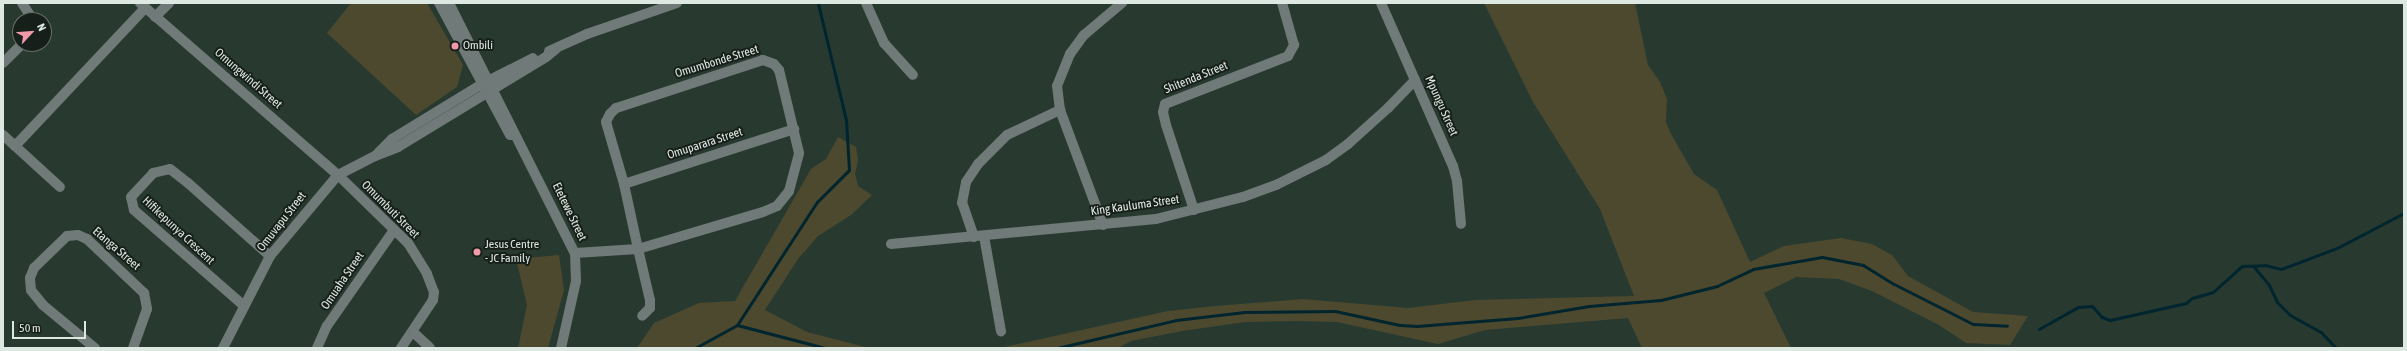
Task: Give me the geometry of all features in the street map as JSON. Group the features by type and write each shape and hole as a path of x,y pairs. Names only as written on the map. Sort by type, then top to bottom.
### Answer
{"street":[{"path":"22,3 28,12"},
{"path":"155,17 169,3"},
{"name":"Etetewe Street","path":"439,3 488,86"},
{"name":"Etetewe Street","path":"449,3 517,148 528,160 575,254 576,281 562,348"},
{"name":"Omuvapu Street","path":"223,348 243,305 270,256 338,176 375,156 398,147 488,86 546,57 556,49 587,34 678,3"},
{"path":"866,3 884,43 913,75"},
{"path":"1103,225 1060,110 1057,86 1070,54 1084,35 1122,3"},
{"name":"Shitenda Street","path":"1194,210 1166,125 1163,112 1165,104 1288,56 1294,45 1282,3"},
{"name":"Mpungu Street","path":"1381,3 1453,166 1457,181 1461,224"},
{"path":"15,146 142,5"},
{"name":"Omungwindi Street","path":"142,5 338,176"},
{"path":"3,63 14,52"},
{"name":"Omumbonde Street","path":"575,254 638,249 764,212 776,206 789,191 796,170 799,153 779,70 769,60 763,60 616,108 606,122 624,184 638,249"},
{"name":"King Kauluma Street","path":"891,244 979,237 1171,217 1243,197 1276,185 1326,160 1371,124 1415,80"},
{"path":"1001,331 979,237 962,203 966,182 978,164 1007,135 1060,110"},
{"name":"Omuparara Street","path":"624,184 794,129"},
{"path":"3,135 60,187"},
{"name":"Hifikepunya Crescent","path":"243,305 134,210 131,197 153,173 170,170 188,183 270,256"},
{"name":"Omumbuti Street","path":"338,176 394,230 418,257 434,292 433,300 401,348"},
{"name":"Omuaha Street","path":"317,348 327,326 394,230"},
{"name":"Etanga Street","path":"95,348 43,305 31,290 30,278 34,268 67,236 78,235 87,239 144,293 147,308 133,348"},
{"path":"638,249 650,300 650,308 642,316"},
{"path":"413,332 430,348"}],"shaded area":[{"path":"351,3 427,3 463,65 457,87 416,115 327,33"},
{"path":"1484,3 1635,3 1648,65 1660,82 1667,99 1666,122 1671,134 1694,174 1717,190 1750,262 1784,246 1841,238 1872,244 1892,255 1908,276 1973,312 2028,316 2010,345 1966,343 1939,325 1872,291 1839,279 1796,277 1764,293 1791,348 1642,348 1628,318 1485,330 1438,344 1337,322 1298,321 1245,322 1182,331 1131,341 1118,348 1000,348 1168,311 1215,306 1303,299 1408,308 1475,300 1634,296 1600,209 1533,102"},
{"path":"838,137 856,147 858,160 855,174 858,186 872,195 851,215 818,236 798,259 765,310 807,332 869,348 637,348 654,323 699,303 735,301 811,169 826,159"},
{"path":"559,255 564,290 548,348 518,348 527,305 516,259"}],"waterway":[{"path":"695,348 737,325 817,202 849,170 846,120 818,3"},
{"path":"2039,329 2078,307 2092,306 2102,317 2110,320 2186,303 2192,298 2213,292 2242,266 2265,265 2281,269 2337,248 2404,213"},
{"path":"1057,348 1176,320 1245,312 1335,311 1400,325 1417,326 1518,318 1589,306 1661,300 1717,286 1753,269 1822,257 1863,265 1894,284 1973,324 2007,326"},
{"path":"2254,267 2269,285 2277,302 2290,315 2321,332 2336,348"},
{"path":"737,325 825,348"}],"place":[{"name":"Ombili","path":"455,46"},
{"name":"Jesus Centre - JC Family","path":"477,252"}]}
